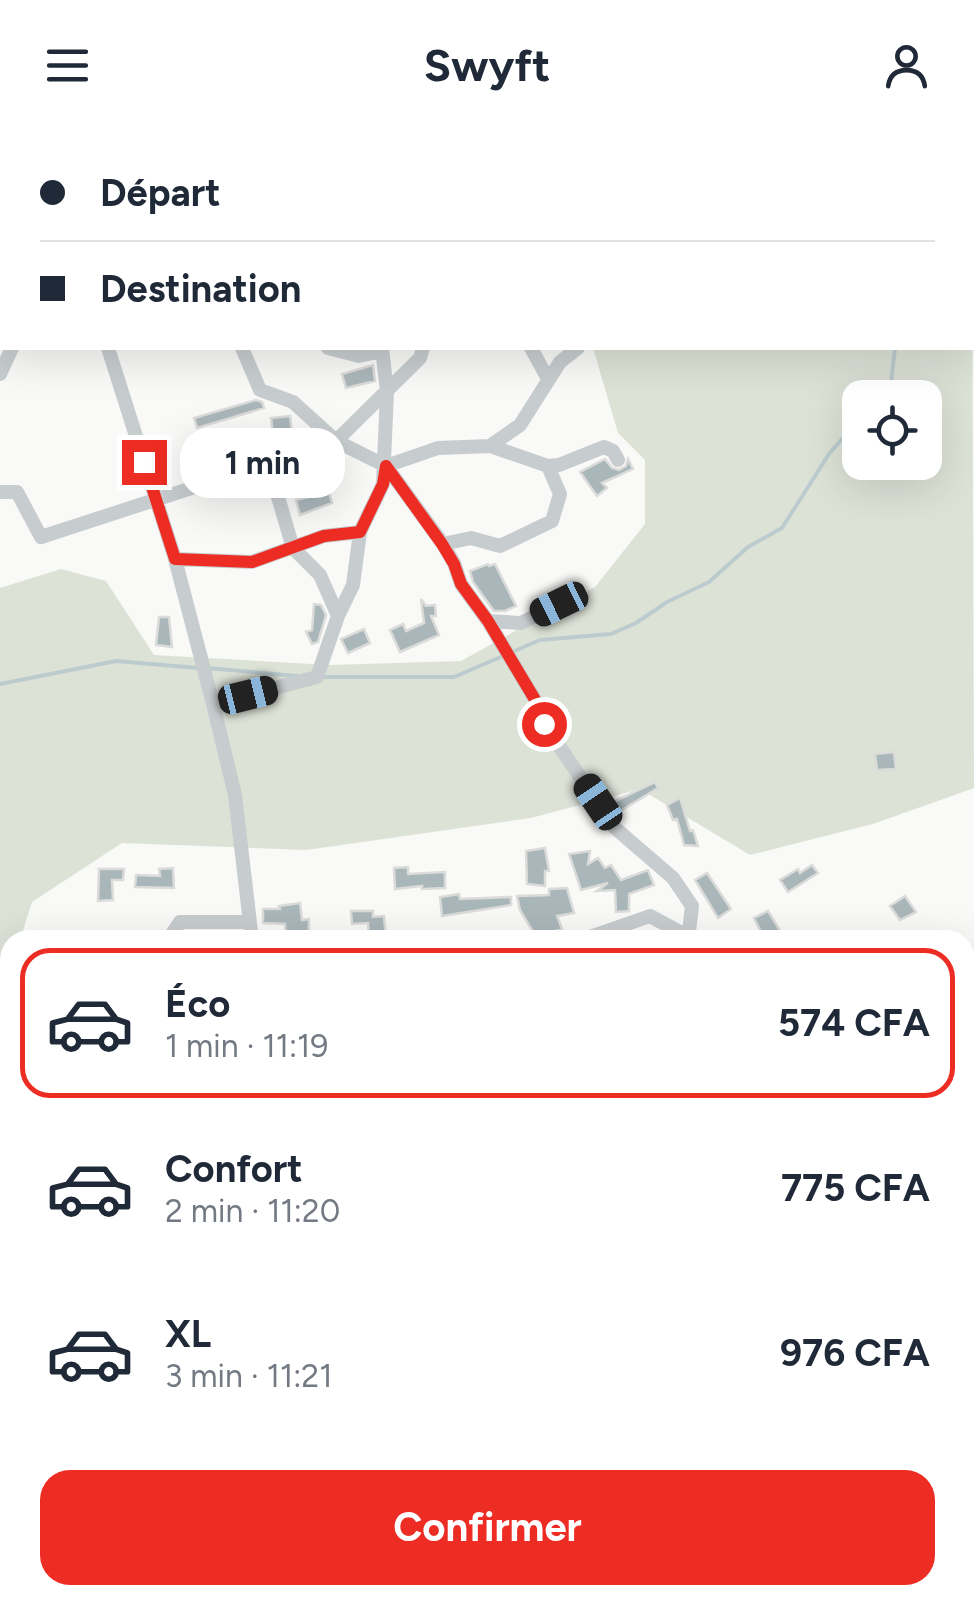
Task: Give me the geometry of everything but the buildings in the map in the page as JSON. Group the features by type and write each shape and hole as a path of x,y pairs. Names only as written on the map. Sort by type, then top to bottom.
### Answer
{"street":[{"path":"0,374 11,350"},
{"path":"109,350 175,559 213,704 234,795 251,930"},
{"path":"243,350 260,390 293,402 336,442 386,466 442,544 461,584 537,703 544,724 615,828 672,878 692,906 688,930"},
{"path":"336,350 359,356 379,350"},
{"path":"213,704 317,678 352,585 360,532 383,484 388,392 382,350"},
{"path":"0,492 16,492 42,537 336,442 420,358 422,350"},
{"path":"532,350 548,379"},
{"path":"490,446 520,425 560,362 575,350"},
{"path":"386,466 438,448 490,446 548,466 604,446 613,450 618,460"},
{"path":"268,462 293,548 320,576 338,616"},
{"path":"442,544 472,538 500,546 552,520 560,494 548,466"},
{"path":"175,559 252,562 324,536 360,532"},
{"path":"488,621 521,623 559,604"},
{"path":"610,930 650,916 674,930"},
{"path":"175,930 180,922 250,922"}],"shaded area":[{"path":"594,350 972,350 974,788 873,824 750,855 640,789 531,818 306,850 122,843 32,902 23,930 0,930 0,588 61,569 106,581 154,655 330,665 461,661 595,587 645,524 645,460 618,433"}],"waterway":[{"path":"891,380 895,350"},
{"path":"512,652 540,640 611,634 709,582 748,547 782,528 842,439"},
{"path":"322,677 454,677 503,656"},
{"path":"0,684 116,661 198,668"},
{"path":"207,668 297,676"}],"route":[{"path":"144,462 175,559 252,562 324,536 360,532 383,484 386,466 442,544 461,584 537,703 544,724"}]}
